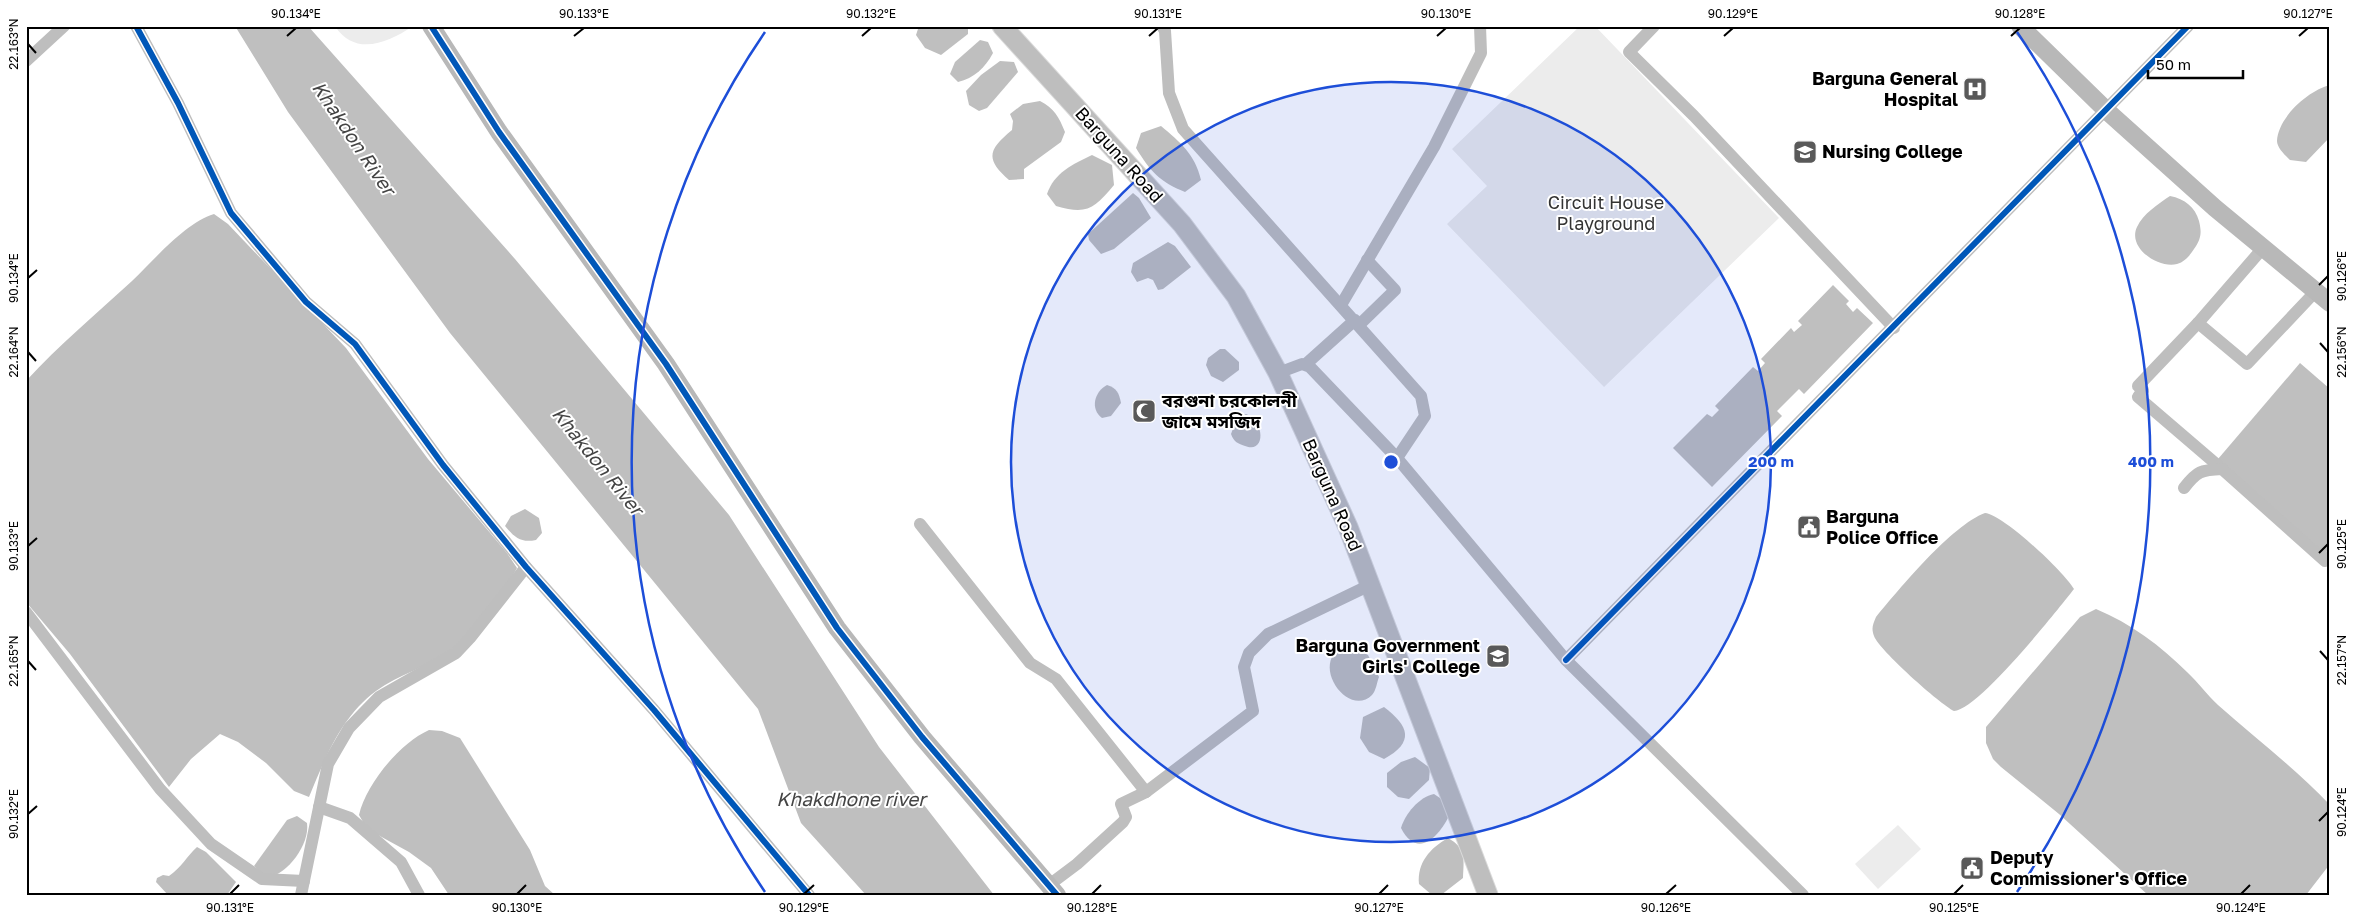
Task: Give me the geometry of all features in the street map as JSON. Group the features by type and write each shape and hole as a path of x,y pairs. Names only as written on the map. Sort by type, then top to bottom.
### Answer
{"main road":[{"name":"Barguna Road","path":"1002,26 1182,224 1236,296 1278,373 1348,527 1488,895"}],"street":[{"path":"26,60 64,26"},
{"path":"136,26 178,103 231,214 306,302 355,344 443,465 526,567 654,710 809,895"},
{"path":"431,26 499,132 666,364 837,628 922,737 1053,890 1077,864 1123,822 1126,817 1121,804 1146,792 1253,710 1244,667 1249,653 1268,634 1370,585"},
{"path":"1162,26 1165,31 1169,93 1183,129 1421,396 1425,416 1397,458"},
{"path":"1341,305 1434,147 1481,53 1480,26"},
{"path":"1654,26 1628,52 1694,116 1894,328"},
{"path":"2020,26 2107,111 2263,248 2330,303"},
{"path":"1566,660 2107,111 2188,26"},
{"path":"2263,248 2198,323 2138,386 2143,390 2138,398 2222,469 2324,561 2330,556"},
{"path":"1278,373 1306,364 1395,290 1367,260"},
{"path":"2198,323 2246,364 2316,291"},
{"path":"1306,364 1397,458 1566,660 1802,895"},
{"path":"2184,488 2193,476 2202,470 2222,469"},
{"path":"920,524 1030,663 1056,679 1146,792"},
{"path":"301,895 328,764 349,728 379,697 456,653 526,567"},
{"path":"26,612 160,789 211,844 262,879 304,881"},
{"path":"319,807 350,818 401,862 419,895"}],"green space":[{"path":"335,26 413,26 383,42 362,44 343,36"},
{"name":"Circuit House Playground","path":"1580,26 1595,26 1779,218 1604,387 1447,224 1487,186 1452,149"},
{"path":"1898,825 1921,849 1878,889 1855,864"}],"water":[{"name":"Khakdhone river","path":"235,26 308,26 515,259 729,515 879,747 994,895 866,895 801,823 758,709 450,333 288,112"},
{"path":"919,26 968,26 968,34 941,55 925,48 916,35"},
{"path":"980,40 988,42 993,53 978,72 958,82 950,74 955,62"},
{"path":"1000,61 1014,62 1018,72 987,108 979,111 969,105 966,91 981,75"},
{"path":"2330,85 2330,137 2306,162 2290,160 2277,144 2283,123 2304,99 2313,92"},
{"path":"1040,101 1056,114 1065,132 1061,142 1024,169 1024,179 1009,180 1001,173 993,160 994,149 1012,130 1013,121 1010,114 1023,104"},
{"path":"1161,126 1186,149 1198,171 1201,180 1185,192 1156,175 1136,148 1141,133"},
{"path":"1092,155 1112,165 1114,185 1101,200 1089,208 1075,210 1056,206 1047,194 1054,180 1071,166"},
{"path":"1133,193 1139,198 1151,218 1114,249 1101,254 1089,240 1088,234"},
{"path":"2170,196 2180,199 2192,208 2199,221 2201,232 2198,242 2187,258 2180,263 2170,265 2154,260 2146,255 2136,242 2135,235 2137,227 2143,218"},
{"path":"214,214 228,224 346,348 428,459 507,553 517,568 486,612 458,645 433,661 385,685 364,701 353,713 335,739 309,797 294,791 266,763 238,742 220,734 191,759 169,787 70,654 26,602 26,381 170,243 192,225"},
{"path":"1168,242 1175,246 1191,267 1163,289 1158,290 1153,280 1148,278 1137,282 1131,272 1133,263"},
{"path":"1833,285 1849,301 1846,304 1853,312 1857,308 1873,323 1804,394 1799,389 1777,411 1782,416 1712,487 1673,448 1707,414 1712,417 1719,410 1715,406 1753,367 1758,371 1765,363 1761,359 1791,328 1794,332 1802,325 1798,321"},
{"path":"1220,349 1225,349 1239,362 1239,370 1223,382 1211,376 1206,365 1208,358"},
{"path":"2300,363 2330,389 2330,548 2324,554 2218,459"},
{"path":"1107,385 1117,391 1121,403 1111,416 1102,418 1096,410 1095,401 1099,392"},
{"path":"1246,414 1252,417 1259,429 1260,441 1252,447 1238,443 1231,434 1237,418"},
{"path":"525,509 539,518 542,533 536,540 526,541 519,539 505,526 511,516"},
{"path":"1985,513 2006,523 2019,533 2059,570 2074,589 1998,678 1980,695 1965,706 1954,711 1924,688 1887,653 1874,636 1873,626 1876,617 1927,559 1957,530"},
{"path":"2096,609 2133,628 2167,653 2218,705 2317,791 2330,805 2330,864 2306,895 2148,895 2059,814 1993,759 1986,743 1986,727 2080,617"},
{"path":"1346,644 1368,655 1379,677 1372,695 1364,700 1356,701 1340,692 1331,675 1332,657"},
{"path":"1384,707 1399,721 1405,734 1401,746 1384,759 1369,752 1360,738 1363,717"},
{"path":"429,730 442,731 460,738 530,850 545,886 555,895 449,895 431,868 409,852 367,829 359,815 369,790 396,754 418,736"},
{"path":"1415,757 1430,768 1429,780 1409,799 1398,797 1387,787 1387,773 1401,762"},
{"path":"1434,794 1446,802 1449,816 1433,838 1420,844 1414,842 1407,837 1401,828 1403,823 1409,812 1418,802"},
{"path":"297,816 307,823 305,840 301,849 283,871 267,878 254,866 287,820"},
{"path":"1448,838 1458,846 1463,855 1463,878 1441,895 1432,895 1419,884 1420,869 1430,851"},
{"path":"197,847 206,852 236,882 227,895 168,895 156,882 157,878 163,875 169,876 173,873"}],"cycle path":[{"path":"136,26 178,103 231,213 306,302 355,344 443,465 526,567 654,710 809,895"},
{"path":"431,26 499,132 666,364 837,628 922,737 1057,895"},
{"path":"1566,660 2188,26"}],"place":[{"name":"Barguna General Hospital","path":"1975,89"},
{"name":"Nursing College","path":"1805,152"},
{"name":"বরগুনা চরকোলনী জামে মসজিদ","path":"1144,411"},
{"name":"Barguna Police Office","path":"1809,527"},
{"name":"Barguna Government Girls' College","path":"1498,656"},
{"name":"Deputy Commissioner's Office","path":"1972,868"}],"water label":[{"name":"Khakdon River","path":"354,138"},
{"name":"Khakdon River","path":"598,461"}]}
